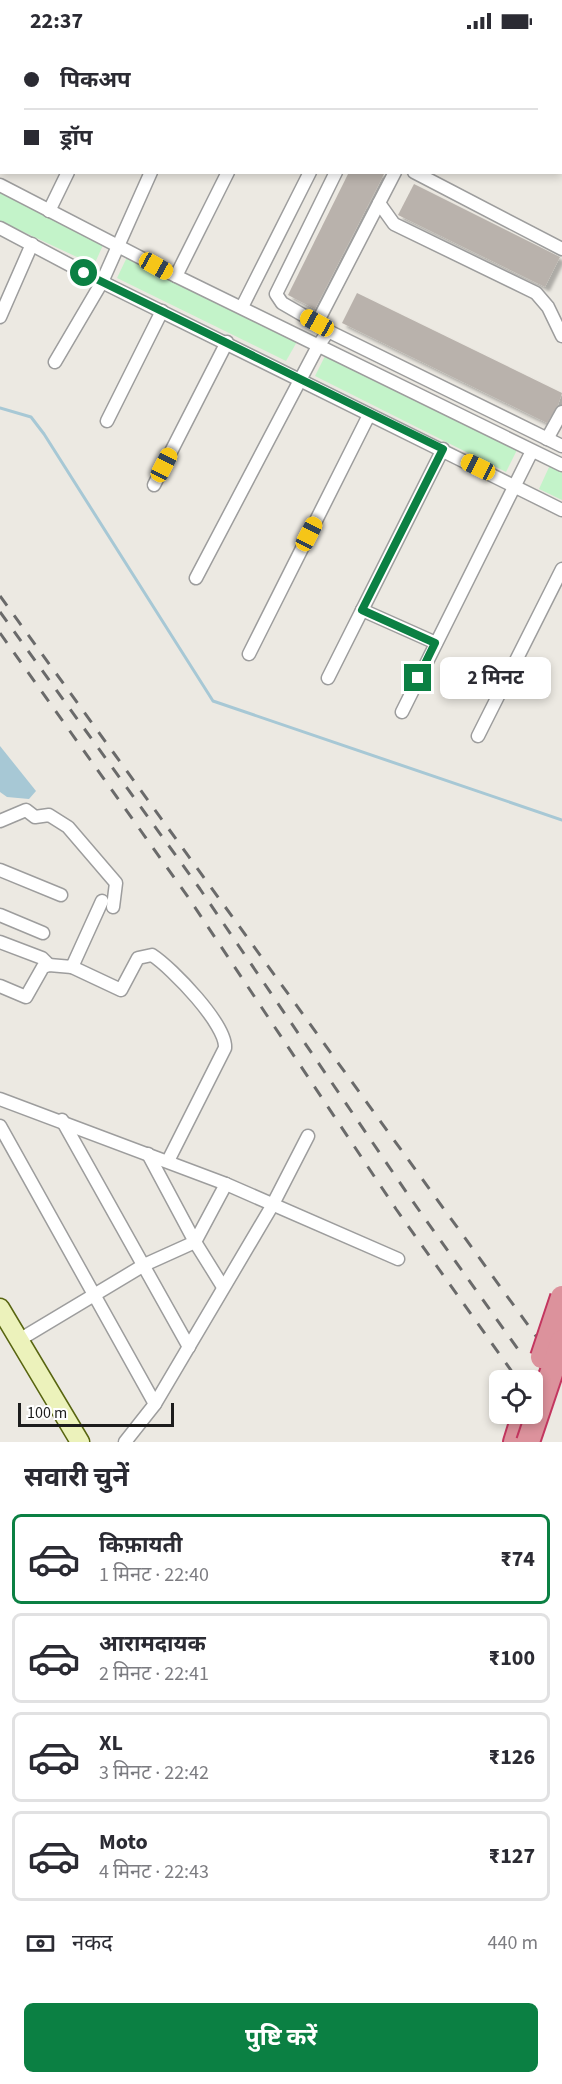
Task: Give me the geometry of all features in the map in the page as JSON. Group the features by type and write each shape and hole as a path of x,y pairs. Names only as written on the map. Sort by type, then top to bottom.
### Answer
{"highway":[{"path":"538,1370 562,1297"},
{"path":"528,1442 562,1341"},
{"path":"515,1442 521,1424"}],"street":[{"path":"49,212 67,174"},
{"path":"55,362 102,282 150,174"},
{"path":"176,276 227,174"},
{"path":"242,307 309,174"},
{"path":"335,174 276,294 282,303 328,331 562,446"},
{"path":"317,323 394,174"},
{"path":"418,174 562,249"},
{"path":"0,185 176,276 562,465"},
{"path":"379,203 394,224 536,293 548,307 562,336"},
{"path":"0,228 102,282 227,342 369,415 443,449 562,510"},
{"path":"0,317 32,244"},
{"path":"106,421 162,311"},
{"path":"196,578 300,379 328,331"},
{"path":"154,486 227,342"},
{"path":"547,439 562,412"},
{"path":"249,654 369,415"},
{"path":"328,678 443,449"},
{"path":"402,712 532,450"},
{"path":"478,736 562,570"},
{"path":"362,610 435,643"},
{"path":"0,821 26,810 35,817 49,815 68,826 116,883 108,904 72,967"},
{"path":"0,870 61,895"},
{"path":"0,915 43,933"},
{"path":"0,942 42,958 48,965"},
{"path":"0,986 26,997 43,967 48,965 72,967 121,990 138,958 152,955 194,992 224,1038 225,1048 168,1161"},
{"path":"0,1099 62,1120 226,1184 398,1259"},
{"path":"62,1120 189,1347"},
{"path":"0,1126 155,1404"},
{"path":"125,1442 155,1404 272,1206 308,1136"},
{"path":"148,1154 195,1242 223,1287"},
{"path":"20,1340 144,1265 195,1242 226,1184"},
{"path":"0,1308 80,1442"}],"green space":[{"path":"0,192 104,243 94,265 0,221"},
{"path":"129,253 298,340 286,361 117,278"},
{"path":"326,354 517,450 506,472 315,376"},
{"path":"550,465 562,471 562,500 539,489"}],"water":[{"path":"0,746 36,791 29,799 7,797 0,792"}],"building":[{"path":"348,174 384,174 315,309 288,295"},
{"path":"414,184 560,257 545,287 398,215"},
{"path":"357,293 562,393 547,423 342,323"}],"waterway":[{"path":"0,408 31,417 44,434 213,701 562,820"}],"railway":[{"path":"0,596 562,1372"},
{"path":"0,612 200,889 411,1199 520,1352"},
{"path":"0,633 188,897 396,1209 511,1370"}],"route":[{"path":"84,273 227,342 369,415 443,449 362,610 435,643 418,678"}]}
